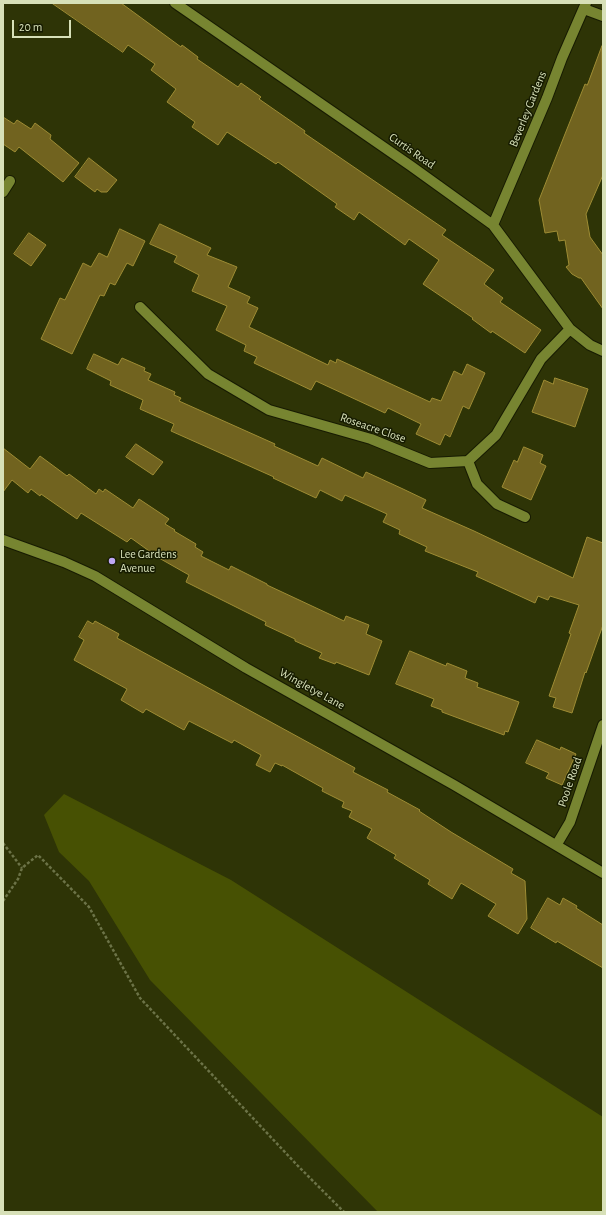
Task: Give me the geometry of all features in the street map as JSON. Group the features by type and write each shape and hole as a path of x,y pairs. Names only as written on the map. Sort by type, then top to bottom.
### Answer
{"street":[{"name":"Curtis Road","path":"175,3 411,166 493,225 570,329 590,345 603,351"},
{"name":"Beverley Gardens","path":"493,225 585,6"},
{"path":"585,6 603,16"},
{"path":"3,192 10,181"},
{"name":"Roseacre Close","path":"140,307 208,374 268,410 371,439 430,463 468,461"},
{"path":"525,517 497,504 477,484 468,461 496,435 541,359 570,329"},
{"name":"Wingletye Lane","path":"3,540 64,562 95,576 246,668 350,725 557,844 603,873"},
{"name":"Poole Road","path":"557,844 570,822 603,725"}],"path":[{"path":"3,843 22,868"},
{"path":"3,901 18,879 22,868 38,855 89,907 140,998 298,1166 344,1212"}],"green space":[{"path":"64,794 231,880 603,1117 603,1212 378,1212 150,980 89,881 59,852 44,815"}],"building":[{"path":"52,3 121,3 181,47 182,45 198,57 197,59 238,87 241,83 261,97 259,99 305,131 304,133 446,230 442,235 494,270 484,284 503,298 500,302 541,330 525,353 492,331 491,333 472,319 473,318 423,284 439,260 409,239 405,245 359,212 354,220 335,207 337,204 278,162 276,164 227,132 218,145 192,127 195,122 167,102 176,89 151,70 155,64 128,45 123,52"},
{"path":"602,46 603,175 586,214 590,237 603,255 603,309 581,278 572,274 566,267 569,265 565,240 559,241 557,231 545,233 539,200 585,84 587,85"},
{"path":"3,117 14,124 17,120 31,129 35,123 51,135 50,139 79,163 63,182 19,147 15,152 3,144"},
{"path":"89,158 117,180 107,192 101,192 97,189 95,192 75,177"},
{"path":"160,224 211,248 207,255 237,267 228,287 250,297 247,303 258,308 249,327 328,365 330,360 336,363 337,359 430,402 432,398 441,401 454,371 462,375 467,364 485,373 469,409 463,406 450,437 445,434 440,445 416,434 421,424 388,408 385,413 316,381 311,390 254,363 257,357 244,351 246,345 216,330 227,306 192,291 199,275 174,262 177,256 150,244"},
{"path":"120,229 145,241 133,266 127,263 115,285 110,283 104,296 100,295 72,354 41,339 60,298 65,300 83,263 91,267 99,253 107,257"},
{"path":"29,233 46,245 31,266 14,254"},
{"path":"94,354 118,365 122,358 145,368 144,371 151,374 148,380 175,392 174,395 181,398 179,401 275,444 274,446 318,466 322,458 363,478 366,472 426,500 422,508 573,578 587,537 603,543 603,625 586,673 585,672 572,713 553,707 556,698 549,696 571,634 569,633 579,605 550,596 548,600 538,596 535,603 476,576 478,572 425,551 427,547 399,534 400,530 383,522 387,514 345,495 342,501 320,490 316,498 273,478 274,477 171,431 174,424 140,409 143,400 110,385 111,381 87,369"},
{"path":"555,378 588,389 575,427 532,412 544,380 553,384"},
{"path":"136,444 163,462 153,475 126,457"},
{"path":"524,447 543,455 540,463 546,466 531,500 502,487 514,460 517,462"},
{"path":"3,448 30,469 40,456 67,476 69,474 96,494 99,489 103,492 105,489 133,508 139,499 169,519 165,524 196,544 195,547 203,552 201,556 229,570 231,566 267,585 344,621 346,616 369,625 366,634 382,641 369,675 336,662 335,664 319,658 322,653 295,641 295,639 265,625 266,622 186,582 189,575 159,558 131,538 127,542 81,513 77,519 41,494 40,496 31,489 28,493 12,480 3,492"},
{"path":"88,621 93,624 95,621 119,634 117,638 355,768 353,772 388,790 387,792 420,810 419,811 451,832 513,869 511,873 525,881 527,919 518,934 488,916 496,904 461,883 452,899 428,884 430,880 394,858 396,855 367,838 372,829 349,817 352,811 342,807 344,802 322,791 323,788 282,765 275,763 270,772 256,765 261,755 234,740 232,743 189,721 184,730 146,709 143,713 121,700 127,689 74,660 84,640 79,637"},
{"path":"410,651 446,666 447,663 467,671 465,678 478,683 477,687 519,702 508,732 505,731 504,735 442,712 442,710 431,706 434,699 396,684"},
{"path":"537,740 560,750 561,747 576,754 562,785 546,778 549,773 526,763"},
{"path":"548,898 560,905 563,898 577,906 576,908 603,925 603,968 557,941 556,943 531,928"}],"place":[{"name":"Lee Gardens Avenue","path":"112,561"}]}
